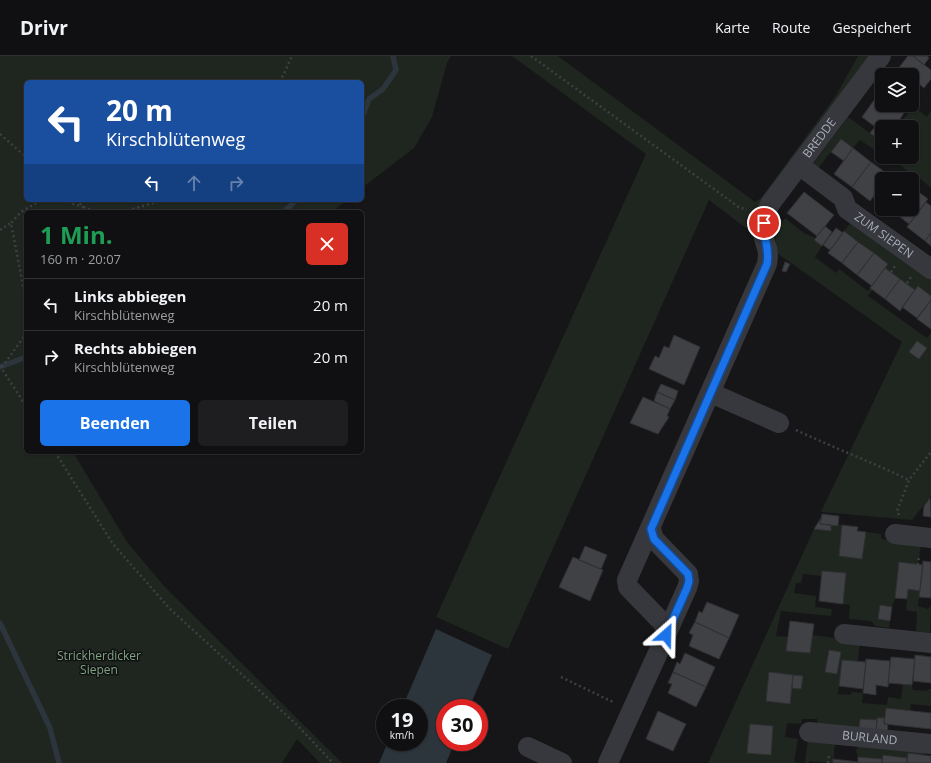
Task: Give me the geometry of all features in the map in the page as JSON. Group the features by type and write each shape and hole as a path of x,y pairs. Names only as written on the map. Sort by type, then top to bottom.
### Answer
{"street":[{"name":"BREDDE","path":"765,218 770,204 881,56"},
{"name":"ZUM SIEPEN","path":"799,165 844,198 847,209 931,269"},
{"path":"666,635 662,622 626,583 767,264 768,246 763,233 765,218"},
{"path":"711,393 779,423"},
{"path":"608,763 689,581 688,574 654,539 651,529"},
{"path":"901,534 931,538"},
{"path":"844,634 931,643"},
{"name":"BURLAND","path":"809,732 931,744"},
{"path":"528,747 562,763"}],"path":[{"path":"281,80 292,56"},
{"path":"531,56 740,208 765,218"},
{"path":"0,134 24,155"},
{"path":"25,210 38,202"},
{"path":"68,202 92,210"},
{"path":"78,202 85,208"},
{"path":"130,210 157,202"},
{"path":"0,230 11,223 24,211"},
{"path":"11,223 24,291"},
{"path":"24,337 1,366 24,403"},
{"path":"779,423 847,454 862,458 909,480"},
{"path":"901,534 898,511 909,480 931,452"},
{"path":"56,454 113,544 164,603 296,724 333,763"},
{"path":"561,677 632,711"}],"green space":[{"name":"Strickherdicker Siepen","path":"0,56 451,56 447,63 432,117 414,148 364,186 364,80 24,80 24,202 344,202 334,210 24,210 24,454 74,454 127,542 164,586 342,763 320,763 297,739 282,763 0,763"},
{"path":"512,56 558,56 755,202 761,198 835,97 858,56 881,56 755,235 709,200 508,649 436,617 646,154"},
{"path":"931,110 931,188 919,178 919,172 909,172 899,164 919,164 919,120 903,120 909,112 919,112 919,111 927,117"},
{"path":"848,117 875,137 875,150 860,140 853,148 841,139 816,171 811,167"},
{"path":"775,216 783,221 785,218 804,233 815,238 814,240 822,246 815,257 836,273 839,269 868,291 870,288 872,290 868,296 927,338 931,333 931,496 912,520 821,512 902,342 777,253 774,220"},
{"path":"853,220 931,278 931,296 918,286 915,290 885,268 888,264 844,231"},
{"path":"831,525 842,525 839,556 862,559 866,532 881,534 881,539 921,544 918,565 899,563 895,598 892,607 880,605 890,621 889,628 875,626 871,621 849,619 850,605 843,604 846,574 822,571 821,576 803,574 801,583 796,583 794,593 816,596 815,607 832,609 831,616 781,611 776,636 788,637 786,651 810,653 812,635 860,641 858,661 842,660 838,694 851,695 851,692 863,693 862,703 887,705 888,697 901,699 903,684 912,685 913,690 928,691 928,689 931,689 931,706 911,704 910,711 886,708 884,718 877,718 877,720 860,719 859,731 818,727 817,719 802,719 801,724 787,723 785,737 798,739 794,762 799,763 708,763 814,529 830,531","holes":["828,651 841,653 837,674 825,672"]},
{"path":"908,589 920,591 918,606 928,609 931,606 930,633 916,631 917,612 906,610"},
{"path":"808,740 835,743 833,763 809,761 809,763 805,763"},
{"path":"859,745 925,750 924,755 908,753 907,758 883,755 882,759 858,757 856,751"}],"shaded area":[{"path":"436,629 492,655 473,699 436,699 436,751 451,751 446,763 379,763 384,751 428,751 428,699 406,699"}],"building":[{"path":"908,56 913,56 931,70 931,79 924,88 919,84 919,68 899,68"},
{"path":"913,56 927,56 929,58 924,65"},
{"path":"875,99 875,112 905,112 899,120 875,120 875,127 862,117"},
{"path":"875,127 875,137 870,133"},
{"path":"841,139 853,148 844,161 831,152"},
{"path":"853,148 871,162 852,187 834,174"},
{"path":"871,162 885,172 875,172 875,194 870,201 852,187"},
{"path":"804,192 834,215 817,236 787,213"},
{"path":"919,192 928,199 919,211"},
{"path":"926,202 931,206 931,233 925,241 907,227 915,216 919,216 919,211"},
{"path":"899,216 915,216 909,224"},
{"path":"825,226 832,232 822,246 814,240"},
{"path":"836,228 843,233 830,250 823,245"},
{"path":"844,231 858,242 842,263 828,253"},
{"path":"931,233 931,246 925,241"},
{"path":"858,242 874,253 857,275 842,263"},
{"path":"874,253 888,264 872,286 857,275"},
{"path":"785,262 790,264 786,272 782,271"},
{"path":"885,268 900,279 885,299 870,288"},
{"path":"900,279 915,290 900,311 885,299"},
{"path":"918,286 931,296 931,300 917,318 902,307"},
{"path":"931,300 931,329 917,319"},
{"path":"674,335 700,347 684,385 649,369 655,356 659,358 664,346 669,348"},
{"path":"917,341 927,348 919,359 909,352"},
{"path":"661,384 678,391 675,400 657,392"},
{"path":"657,392 675,400 670,409 654,401"},
{"path":"643,397 670,409 667,416 669,417 658,434 630,423"},
{"path":"930,498 931,517 923,516 924,506"},
{"path":"822,514 839,516 838,526 820,524"},
{"path":"821,518 820,524 831,525 831,531 814,529"},
{"path":"842,525 858,527 857,531 866,532 862,559 839,556"},
{"path":"585,546 607,555 601,569 579,560"},
{"path":"573,557 603,570 590,601 559,587"},
{"path":"923,561 931,562 931,598 919,597"},
{"path":"899,562 923,565 920,591 908,589 907,599 895,598"},
{"path":"822,571 846,573 843,604 819,601"},
{"path":"707,602 739,615 729,638 695,622 699,611 702,613"},
{"path":"880,605 892,607 890,621 878,619"},
{"path":"790,621 814,624 810,653 786,651"},
{"path":"695,622 729,638 719,659 689,646 693,635 689,633"},
{"path":"829,650 841,652 837,674 825,672"},
{"path":"685,653 715,667 706,687 673,672 677,662 680,664"},
{"path":"915,655 931,657 931,683 913,681"},
{"path":"891,657 915,659 912,685 888,683"},
{"path":"866,659 890,661 888,687 876,685 876,695 863,693"},
{"path":"842,660 866,662 863,689 839,686"},
{"path":"673,672 706,687 696,707 668,693 672,684 668,683"},
{"path":"769,672 793,675 790,704 766,701"},
{"path":"793,675 803,676 801,689 792,688"},
{"path":"886,708 931,713 931,729 884,724"},
{"path":"658,711 686,724 673,751 646,739"},
{"path":"877,718 884,718 884,724 888,724 887,733 876,732"},
{"path":"860,719 877,720 876,732 859,731"},
{"path":"750,724 773,726 771,755 747,753"},
{"path":"908,753 931,756 931,763 907,763"},
{"path":"883,755 907,758 907,763 882,763"},
{"path":"858,757 882,759 882,763 858,763"},
{"path":"833,759 858,762 858,763 833,763"}],"waterway":[{"path":"364,112 369,99 383,89 396,70 393,56"},
{"path":"286,210 294,202"},
{"path":"0,367 24,358"},
{"path":"0,623 50,728 59,763"}],"route":[{"path":"666,635 689,581 688,574 654,539 651,529 767,264 769,254 768,246 763,233 764,223"}]}
